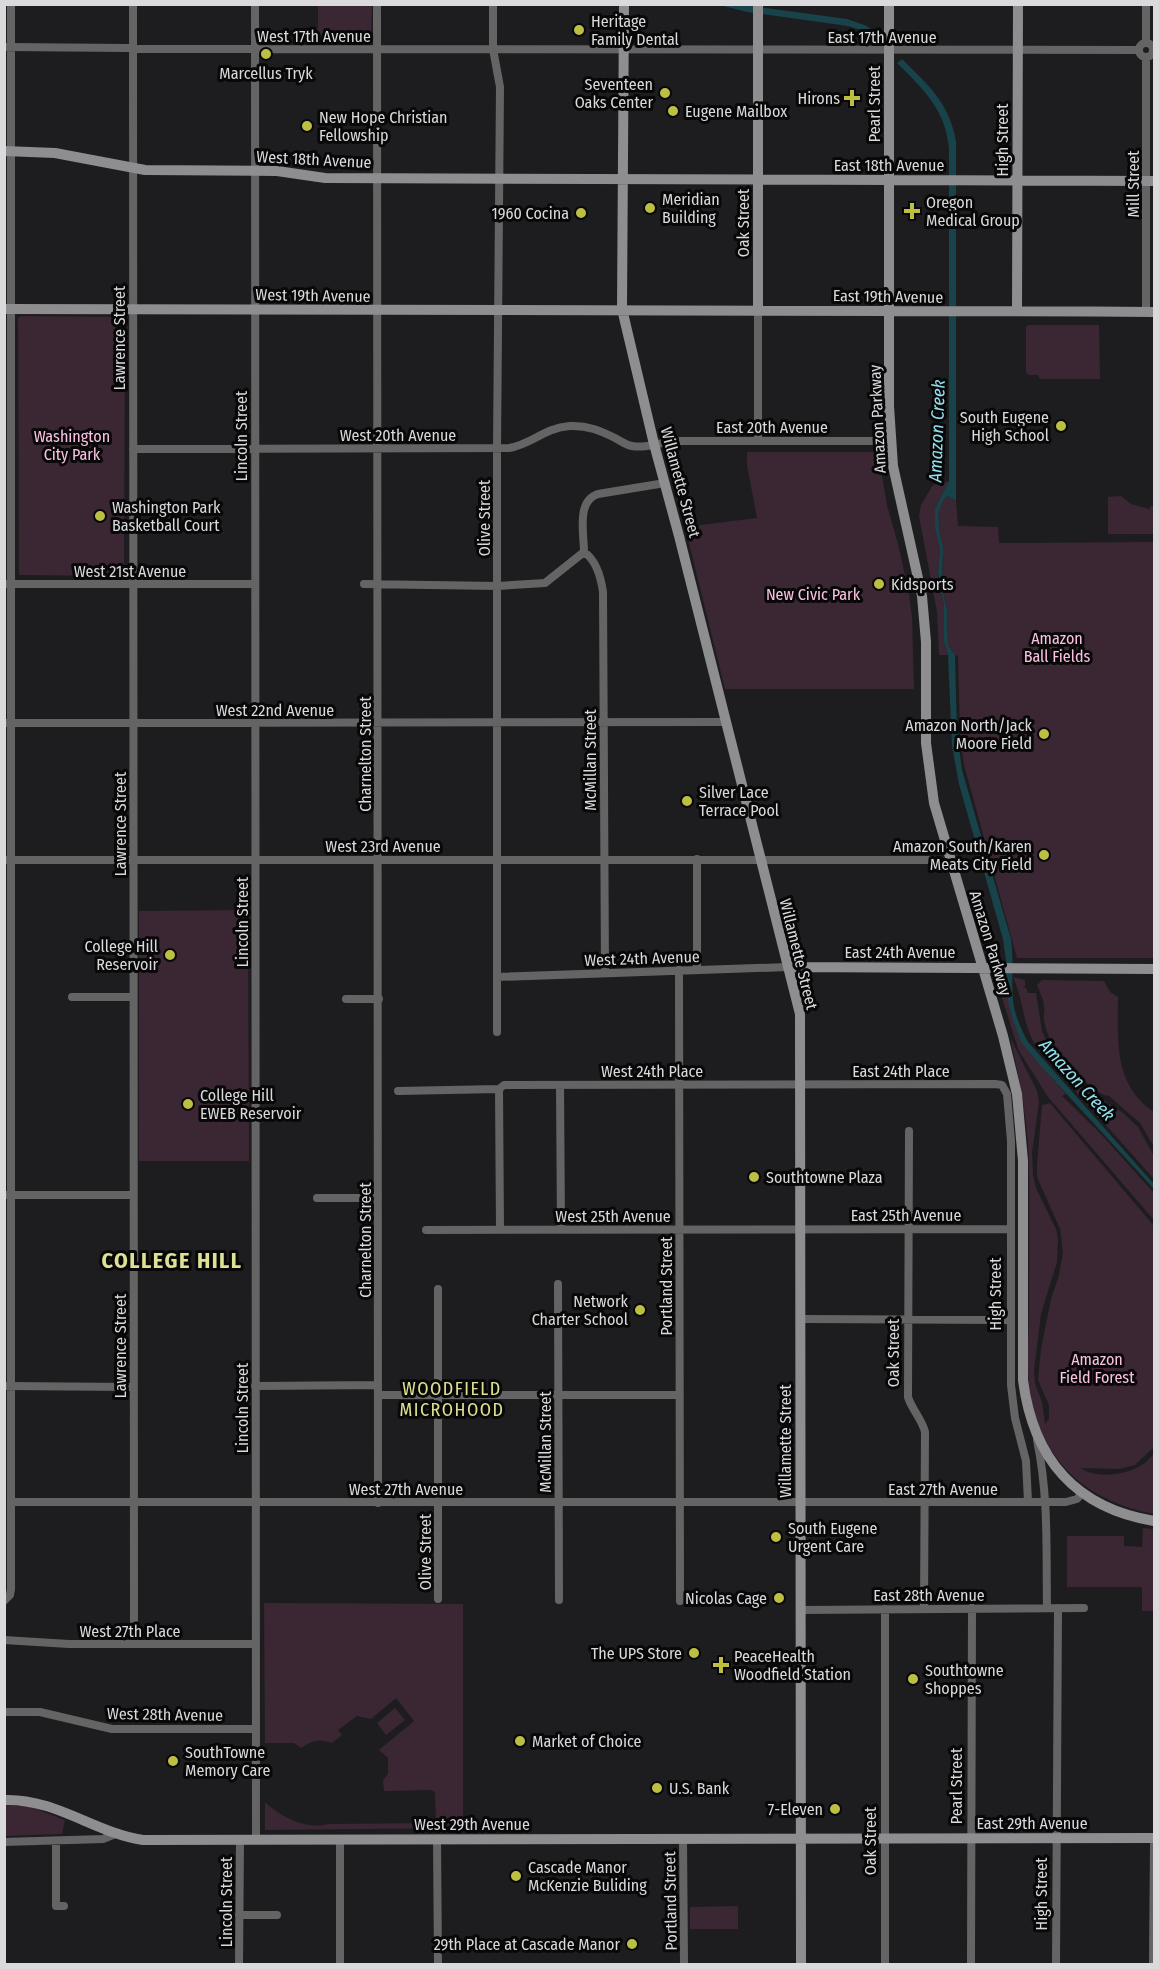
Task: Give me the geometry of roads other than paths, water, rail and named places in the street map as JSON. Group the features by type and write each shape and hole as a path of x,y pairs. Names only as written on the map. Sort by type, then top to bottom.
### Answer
{"main road":[{"name":"Willamette Street","path":"624,4 622,309 654,444 800,1014 801,1965"},
{"name":"Pearl Street","path":"890,4 890,310"},
{"name":"High Street","path":"1017,311 1018,4"},
{"name":"Oak Street","path":"758,8 758,310"},
{"name":"West 18th Avenue","path":"8,151 64,154 157,171 287,172 325,178 624,179"},
{"name":"East 18th Avenue","path":"624,179 1150,181"},
{"name":"West 19th Avenue","path":"8,309 376,311 622,309"},
{"name":"East 19th Avenue","path":"622,309 1150,312"},
{"name":"Amazon Parkway","path":"890,310 891,441 897,489 922,596 926,642 926,743 934,803 1011,1065 1022,1129 1023,1380 1030,1417 1035,1433 1055,1465 1083,1492 1123,1514 1155,1521"},
{"name":"East 24th Avenue","path":"789,967 1155,969"},
{"path":"4,1789 24,1800"},
{"path":"4,1800 24,1800"},
{"name":"West 29th Avenue","path":"24,1800 46,1805 118,1833 143,1840 801,1838"},
{"name":"East 29th Avenue","path":"801,1838 1155,1838"}],"street":[{"path":"4,1601 11,1592 8,1386 7,723 8,47 11,4"},
{"name":"Lawrence Street","path":"133,4 134,1644"},
{"name":"Lincoln Street","path":"255,4 256,1839"},
{"name":"Charnelton Street","path":"377,4 378,1503"},
{"name":"Olive Street","path":"493,4 493,49 500,87 497,448 497,1032"},
{"path":"1146,4 1146,43"},
{"path":"1146,43 1154,50 1146,57 1141,55 1139,50 1141,45 1146,43"},
{"name":"West 17th Avenue","path":"8,47 624,48"},
{"name":"East 17th Avenue","path":"624,48 1139,50"},
{"name":"Mill Street","path":"1146,57 1150,181 1150,312"},
{"name":"Oak Street","path":"758,310 758,441"},
{"name":"West 20th Avenue","path":"133,449 519,447 544,433 572,426 592,428 633,447 654,444"},
{"name":"East 20th Avenue","path":"654,444 674,441 891,441"},
{"path":"364,584 498,586 545,583 584,552 584,510 590,498 598,494 665,483"},
{"name":"McMillan Street","path":"584,552 595,565 603,592 606,973"},
{"name":"West 21st Avenue","path":"8,584 255,584"},
{"name":"West 22nd Avenue","path":"7,723 726,722"},
{"path":"697,859 697,970"},
{"name":"West 23rd Avenue","path":"8,860 933,860"},
{"name":"West 24th Avenue","path":"497,977 789,967"},
{"name":"Portland Street","path":"680,970 680,1601"},
{"path":"72,997 133,997"},
{"path":"346,999 379,999"},
{"name":"West 24th Place","path":"398,1091 560,1085 800,1084"},
{"name":"East 24th Place","path":"800,1084 995,1084 1002,1086"},
{"path":"560,1085 561,1229"},
{"name":"High Street","path":"1002,1086 1007,1094 1011,1130 1012,1403 1026,1461 1028,1502"},
{"path":"500,1230 502,1087"},
{"name":"Oak Street","path":"909,1131 908,1397 924,1428 924,1608"},
{"path":"8,1195 133,1195"},
{"path":"317,1198 378,1198"},
{"name":"East 25th Avenue","path":"801,1228 1011,1229"},
{"name":"West 25th Avenue","path":"426,1230 801,1228"},
{"name":"McMillan Street","path":"558,1284 559,1600"},
{"name":"Olive Street","path":"438,1289 438,1599"},
{"path":"801,1319 1010,1320"},
{"path":"255,1386 378,1385"},
{"path":"8,1386 133,1386"},
{"path":"378,1395 679,1395"},
{"path":"1035,1433 1047,1502 1047,1608"},
{"name":"East 27th Avenue","path":"800,1503 1047,1502 1071,1501 1083,1492"},
{"name":"West 27th Avenue","path":"9,1498 133,1503 800,1503"},
{"name":"Pearl Street","path":"971,1965 972,1608"},
{"name":"High Street","path":"1056,1965 1058,1608"},
{"name":"East 28th Avenue","path":"800,1610 1084,1608"},
{"name":"Oak Street","path":"885,1609 885,1965"},
{"name":"West 27th Place","path":"4,1640 69,1644 256,1644"},
{"name":"West 28th Avenue","path":"4,1712 40,1712 112,1729 255,1730"},
{"path":"4,1842 103,1839 118,1833"},
{"name":"Portland Street","path":"683,1838 684,1965"},
{"path":"340,1839 340,1965"},
{"path":"437,1839 438,1965"},
{"name":"Lincoln Street","path":"239,1965 240,1840"},
{"path":"56,1841 56,1906 64,1906"},
{"path":"1153,1965 1155,1844"},
{"path":"239,1915 277,1915"}],"water":[{"path":"720,5 744,5 847,19 867,26 879,37 873,40 861,30 848,26 747,12"},
{"path":"902,59 929,86 943,105 953,127 956,141 956,501 947,496 938,515 943,547 942,586 947,611 948,645 955,655 957,732 962,770 1011,939 1014,1007 1028,1042 1154,1184 1154,1189 1021,1042 1006,992 1006,960 1003,939 959,784 952,746 948,655 944,642 944,606 938,573 940,549 935,529 935,509 949,481 949,148 947,134 938,111 924,91 897,63"}],"place":[{"name":"Heritage Family Dental","path":"579,30"},
{"name":"Marcellus Tryk","path":"266,54"},
{"name":"Seventeen Oaks Center","path":"665,93"},
{"name":"Hirons","path":"852,98"},
{"name":"Eugene Mailbox","path":"673,111"},
{"name":"New Hope Christian Fellowship","path":"307,126"},
{"name":"Meridian Building","path":"650,208"},
{"name":"Oregon Medical Group","path":"912,211"},
{"name":"1960 Cocina","path":"581,213"},
{"name":"South Eugene High School","path":"1061,426"},
{"name":"Washington Park Basketball Court","path":"100,516"},
{"name":"Kidsports","path":"879,584"},
{"name":"Amazon North/Jack Moore Field","path":"1044,734"},
{"name":"Silver Lace Terrace Pool","path":"687,801"},
{"name":"Amazon South/Karen Meats City Field","path":"1044,855"},
{"name":"College Hill Reservoir","path":"170,955"},
{"name":"College Hill EWEB Reservoir","path":"188,1104"},
{"name":"Southtowne Plaza","path":"754,1177"},
{"name":"Network Charter School","path":"640,1310"},
{"name":"South Eugene Urgent Care","path":"776,1537"},
{"name":"Nicolas Cage","path":"779,1598"},
{"name":"The UPS Store","path":"694,1653"},
{"name":"PeaceHealth Woodfield Station","path":"721,1665"},
{"name":"Southtowne Shoppes","path":"913,1679"},
{"name":"Market of Choice","path":"520,1741"},
{"name":"SouthTowne Memory Care","path":"173,1761"},
{"name":"U.S. Bank","path":"657,1788"},
{"name":"7-Eleven","path":"835,1809"},
{"name":"Cascade Manor McKenzie Buliding","path":"516,1876"},
{"name":"29th Place at Cascade Manor","path":"632,1944"}],"district":[{"name":"COLLEGE HILL","path":"172,1260"},
{"name":"WOODFIELD MICROHOOD","path":"452,1399"}],"water label":[{"name":"Amazon Creek","path":"937,431"},
{"name":"Amazon Creek","path":"1077,1080"}],"park label":[{"name":"Washington City Park","path":"72,445"},
{"name":"New Civic Park","path":"813,594"},
{"name":"Amazon Ball Fields","path":"1057,647"},
{"name":"Amazon Field Forest","path":"1097,1368"}]}
